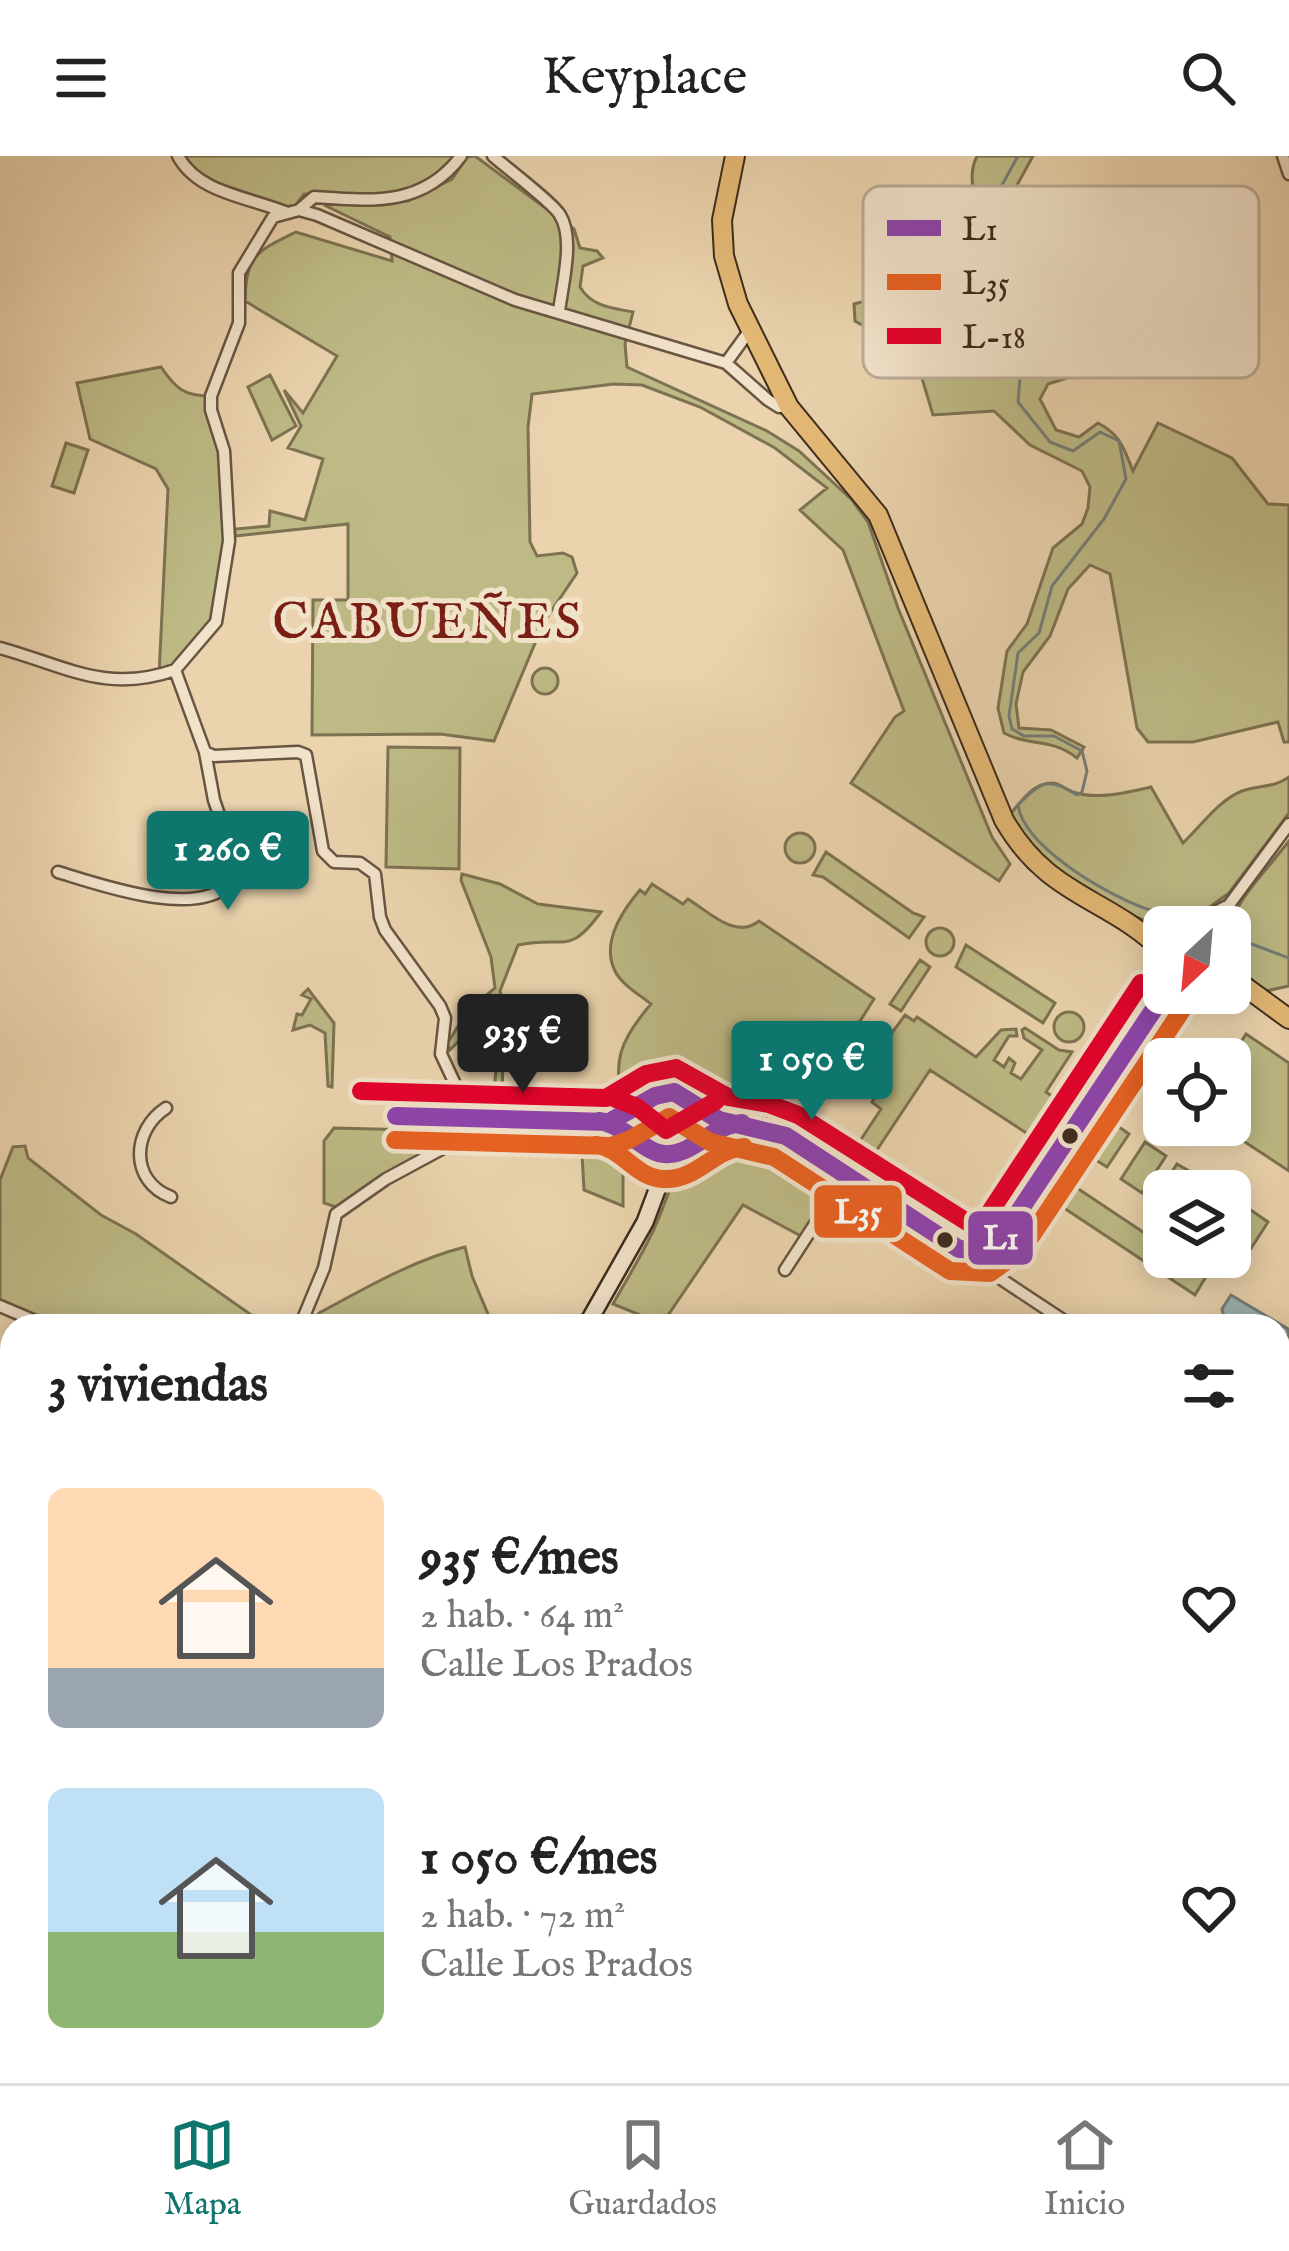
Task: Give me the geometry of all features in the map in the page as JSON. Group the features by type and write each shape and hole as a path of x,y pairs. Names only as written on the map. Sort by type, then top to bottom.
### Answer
{"highway":[{"path":"735,156 722,220 724,256 750,330 789,407 878,515 1004,820 1031,861 1063,887 1143,936"},
{"path":"1122,921 1143,926"},
{"path":"1251,992 1289,1021"},
{"path":"1251,1002 1289,1021"}],"street":[{"path":"178,156 185,169 206,184 292,211 514,300 725,363 768,400 789,407"},
{"path":"0,648 105,681 154,677 175,670 216,622 219,608 229,542 228,496 211,396 239,323 239,273 273,217 314,197 354,200 414,194 438,183 461,156"},
{"path":"494,156 563,219 566,234 559,312"},
{"path":"1282,156 1289,174"},
{"path":"725,363 750,330"},
{"path":"58,872 142,896 195,896 225,890 232,869 230,847 205,752 175,670"},
{"path":"205,752 214,756 306,755 322,851 334,862 360,863 375,874 380,917 445,1018 441,1054 471,1118 462,1138 386,1179 336,1214 316,1293 306,1314"},
{"path":"1224,906 1289,824"},
{"path":"471,1118 609,1122 626,1118 660,1092 674,1092 707,1115 762,1124 958,1249 979,1252 992,1246 1151,1014"},
{"path":"688,1100 698,1120 694,1140"},
{"path":"166,1108 147,1124 139,1156 152,1186 171,1197"},
{"path":"637,1111 654,1190"},
{"path":"609,1122 663,1155 678,1153"},
{"path":"593,1314 638,1236 665,1166 694,1140 728,1122"},
{"path":"785,1270 846,1176"},
{"path":"983,1267 1054,1314"}],"shaded area":[{"path":"184,156 457,156 427,187 377,195 304,194 295,206 288,207 203,178"},
{"path":"475,156 574,229 580,248 597,251 603,258 583,266 580,287 597,303 633,312 625,344 627,367 767,431 799,451 852,500 868,522 992,837 1010,864 999,881 851,783 895,717 904,711 843,550 800,510 827,488 775,448 700,407 642,385 532,394 530,542 537,556 563,553 572,557 577,573 544,622 494,741 440,734 312,735 313,600 348,600 348,524 235,536 235,529 269,526 270,511 305,520 323,459 288,448 301,426 284,390 303,413 337,356 245,301 248,273 263,250 296,232 392,261 390,237 324,205 408,201 452,179 467,157"},
{"path":"977,156 1033,156 1017,186 973,186"},
{"path":"863,302 863,325 855,321 854,304"},
{"path":"161,367 181,390 211,396 224,451 229,541 216,622 180,662 159,675 168,489 156,469 90,439 77,383"},
{"path":"270,375 296,426 272,440 248,387"},
{"path":"922,378 1065,378 1048,384 1040,399 1056,430 1079,437 1098,423 1117,438 1133,471 1158,423 1232,458 1268,504 1289,505 1289,742 1284,742 1278,722 1193,742 1148,742 1137,728 1110,574 1090,565 1068,589 1050,636 1023,672 1016,704 1019,728 1051,730 1084,747 1077,758 1058,747 1004,733 998,708 1007,651 1027,624 1053,548 1082,524 1090,487 1082,471 1030,445 994,411 933,415"},
{"path":"66,443 88,450 74,493 52,486"},
{"path":"545,668 558,681 545,694 532,681"},
{"path":"388,747 460,748 459,869 386,867"},
{"path":"1289,777 1289,813 1229,893 1211,906 1143,906 1143,920 1118,910 1044,861 1008,817 1029,793 1049,783 1091,795 1151,787 1183,843 1234,795"},
{"path":"800,833 811,837 815,848 811,859 800,863 789,859 785,848 789,837"},
{"path":"1289,841 1289,986 1266,991 1251,979 1251,906 1239,906"},
{"path":"826,852 924,917 909,938 823,877 813,875"},
{"path":"462,874 500,884 538,904 601,912 573,940 518,945 500,991 510,1030 503,1059 502,1099 498,1101 494,1091 501,1013 490,1009 450,1050 447,1044 466,1013 495,988 491,957"},
{"path":"652,884 732,926 759,921 874,999 850,1037 861,1050 848,1071 810,1047 790,1077 793,1080 785,1095 766,1079 781,1052 757,1038 744,1058 760,1069 758,1089 795,1113 787,1125 758,1109 712,1107 689,1090 669,1084 651,1088 624,1107 621,1051 651,1004 618,976 610,949 627,908 640,890 645,894"},
{"path":"940,928 950,932 954,942 950,952 940,956 930,952 926,942 930,932"},
{"path":"966,945 1055,1003 1043,1023 956,967"},
{"path":"920,960 930,967 901,1011 890,1004"},
{"path":"308,989 334,1023 332,1087 328,1086 325,1033 310,1025 293,1030 297,1014 302,1015 311,999 302,995"},
{"path":"1069,1012 1084,1027 1069,1042 1054,1027"},
{"path":"905,1015 914,1021 917,1017 976,1057 1001,1030 1016,1029 1017,1036 1009,1036 994,1060 1004,1067 1009,1058 1015,1063 1011,1073 1021,1079 1042,1050 1024,1038 1025,1028 1059,1050 1072,1052 1046,1092 1062,1103 1037,1140 930,1070 861,1174 819,1147 828,1134 854,1150 881,1109 872,1102 876,1095 856,1082"},
{"path":"1246,1034 1289,1063 1289,1171 1251,1146 1251,1038 1243,1038"},
{"path":"665,1102 679,1108 685,1122 679,1136 665,1142 651,1136 645,1122 651,1108"},
{"path":"1113,1123 1129,1134 1107,1167 1091,1157"},
{"path":"334,1128 455,1131 455,1135 336,1207 324,1203 324,1141"},
{"path":"581,1136 623,1158 623,1206 584,1190"},
{"path":"734,1136 775,1145 835,1183 801,1236 743,1205 669,1314 638,1314 613,1304 680,1168 714,1140"},
{"path":"1143,1145 1166,1156 1157,1170 1143,1170 1142,1193 1121,1179"},
{"path":"25,1146 28,1158 101,1215 250,1314 31,1314 0,1300 0,1180 13,1147"},
{"path":"1062,1178 1143,1232 1143,1260 1049,1198"},
{"path":"1003,1196 1012,1206 990,1236 981,1226"},
{"path":"1251,1210 1268,1222 1251,1249"},
{"path":"465,1247 488,1314 319,1314 372,1285"},
{"path":"1169,1278 1205,1278 1195,1295"}],"water":[{"path":"1231,1295 1263,1314 1223,1314"}],"waterway":[{"path":"1002,186 1018,156"},
{"path":"1020,378 1018,402 1050,442 1073,451 1100,432 1119,441 1126,479 1104,519 1052,586 1039,633 1018,653 1009,716 1012,729 1024,736 1054,736 1082,751 1087,771 1082,792 1077,795 1059,785 1045,784 1018,805 1024,821 1050,852 1109,892 1143,908"},
{"path":"1251,944 1289,958"}],"transit line":[{"name":"L-18","path":"361,1091 606,1098 646,1074 676,1068 728,1097 798,1115 975,1227 984,1221 1141,983"},
{"name":"L1","path":"396,1116 609,1122 655,1096 674,1092 719,1120 786,1136 959,1249 983,1250 1002,1237 1151,1014"},
{"name":"L35","path":"395,1140 611,1146 669,1117 710,1142 774,1157 950,1271 990,1273 1022,1250 1179,1014"},
{"name":"L-18","path":"616,1099 637,1107 666,1130 716,1101"},
{"name":"L1","path":"599,1121 661,1154 688,1149 722,1128 742,1123"},
{"name":"L35","path":"596,1145 614,1151 645,1174 664,1179 686,1175 723,1153 744,1147"}],"district":[{"name":"CABUEÑES","path":"428,624"}]}
